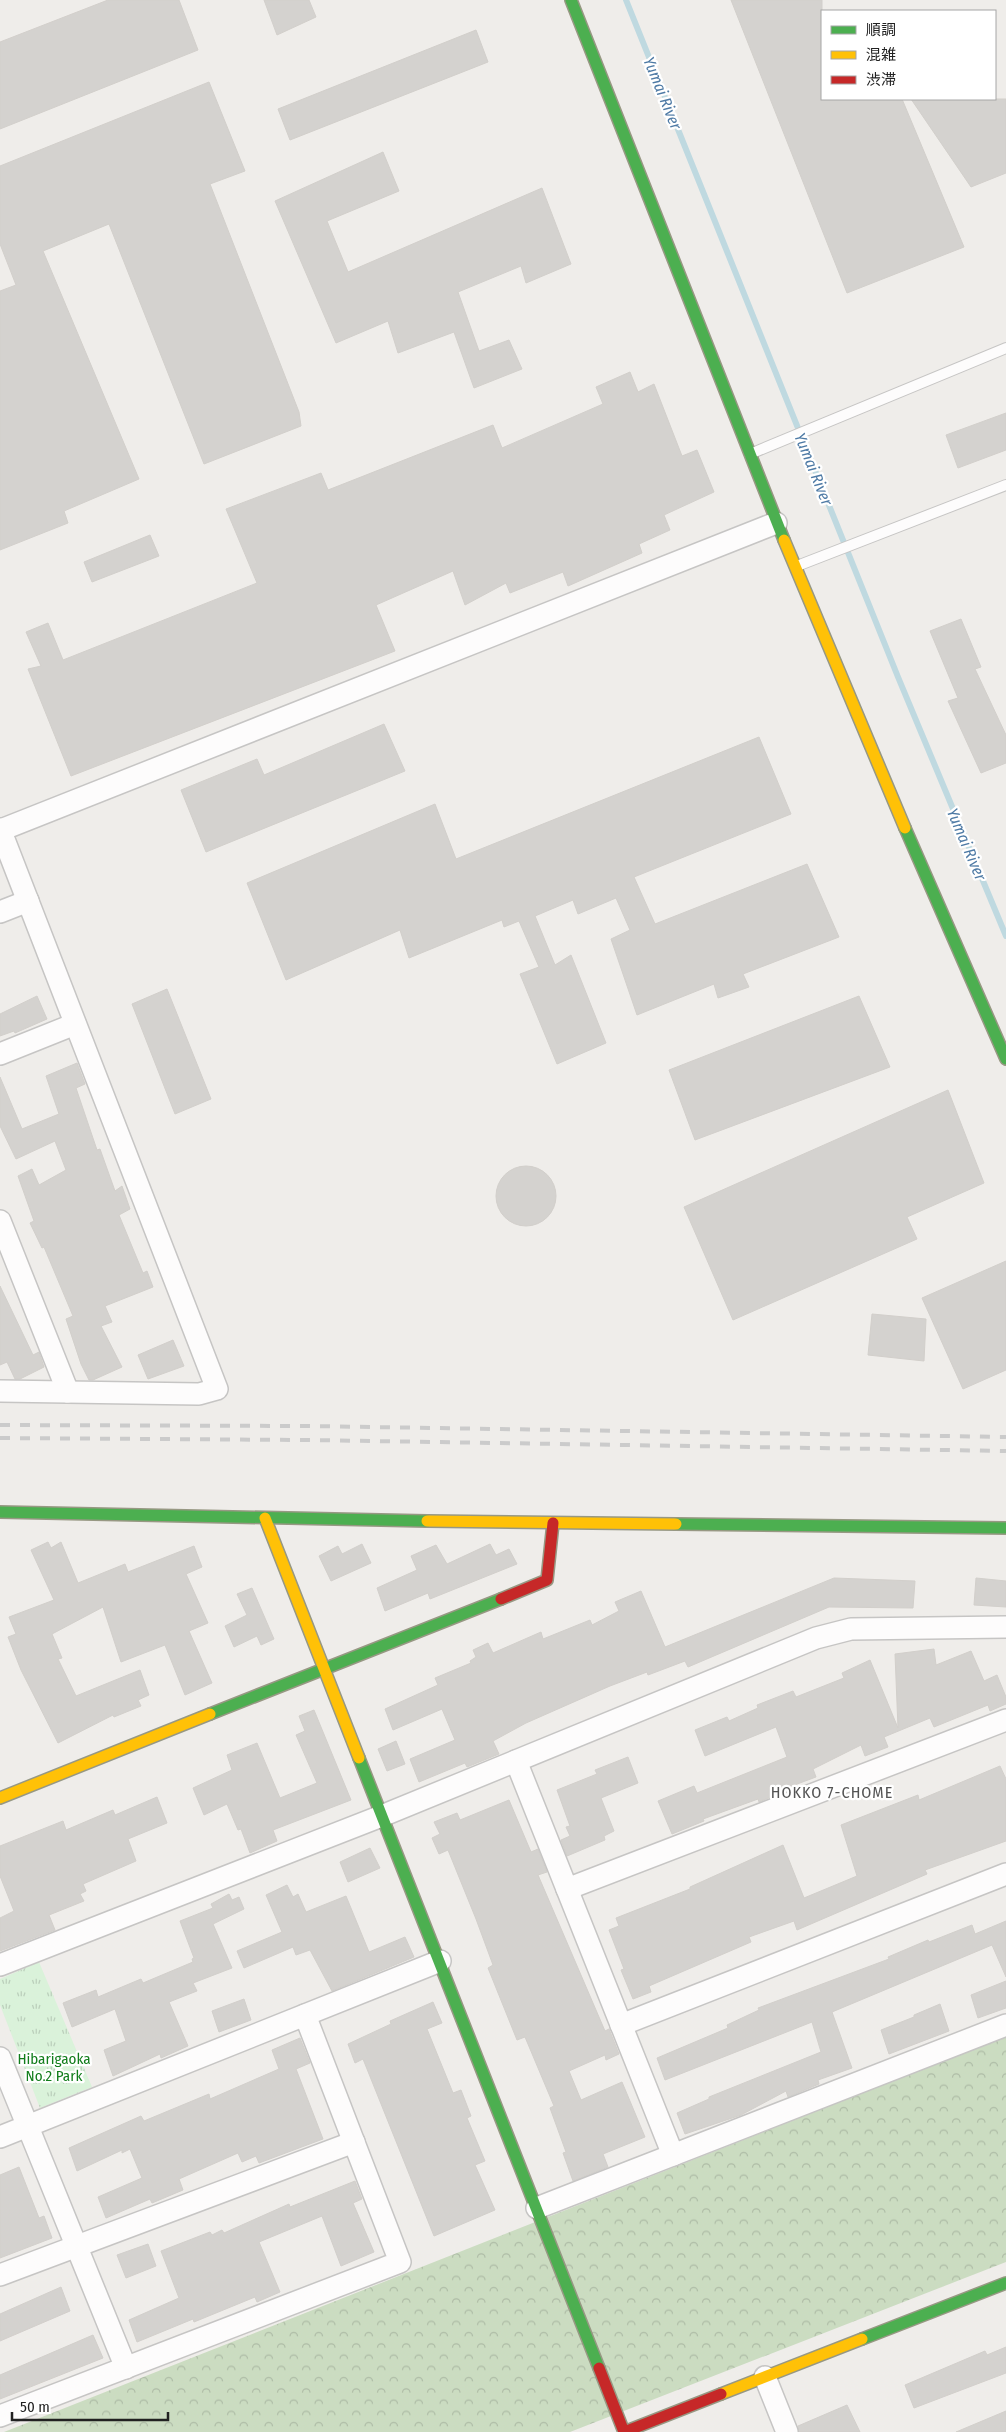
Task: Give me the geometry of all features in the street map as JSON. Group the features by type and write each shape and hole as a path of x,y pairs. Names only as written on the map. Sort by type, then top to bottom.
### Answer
{"street":[{"path":"571,0 794,567 967,973 1006,1059"},
{"path":"0,1391 199,1394 217,1388 0,829 776,522"},
{"path":"0,912 28,901"},
{"path":"0,1054 76,1024"},
{"path":"0,1221 68,1392"},
{"path":"0,1512 553,1523 815,1524 1006,1528"},
{"path":"265,1518 384,1815 624,2432 1006,2283"},
{"path":"0,1798 327,1670 547,1580 553,1523"},
{"path":"0,1965 384,1815 825,1636 851,1629 1006,1627"},
{"path":"567,1889 1006,1720"},
{"path":"516,1761 673,2155"},
{"path":"621,2025 1006,1874"},
{"path":"0,2137 440,1961"},
{"path":"0,2416 400,2262 305,2015"},
{"path":"537,2208 1006,2025"},
{"path":"0,2058 126,2368"},
{"path":"0,2275 354,2142"},
{"path":"765,2377 787,2432"}],"lane":[{"path":"749,454 1006,348"},
{"path":"794,567 1006,485"}],"green space":[{"name":"Hibarigaoka No.2 Park","path":"39,1962 92,2087 40,2108 0,2005 0,1979"},
{"path":"1006,2036 1006,2262 570,2432 4,2432"}],"building":[{"path":"108,0 179,0 198,50 0,129 0,42"},
{"path":"264,0 309,0 316,17 277,35"},
{"path":"731,0 822,0 821,100 902,100 964,247 847,293"},
{"path":"476,30 488,62 290,140 278,109"},
{"path":"209,82 245,171 210,184 299,412 301,426 204,464 109,224 43,251 139,479 64,511 68,523 0,550 0,291 16,285 0,244 0,166"},
{"path":"1006,99 1006,173 971,187 912,100"},
{"path":"383,152 399,191 327,221 348,272 542,188 571,264 526,283 521,266 458,292 479,351 509,340 522,369 474,388 454,332 398,353 388,321 336,343 275,201"},
{"path":"630,372 638,392 654,384 682,456 697,450 714,492 664,515 670,530 639,544 642,553 568,586 563,572 510,593 506,583 465,605 453,571 376,605 395,651 71,776 28,669 41,666 26,632 48,623 63,660 257,583 226,509 321,473 328,490 493,425 502,448 603,404 596,387"},
{"path":"1006,413 1006,450 958,468 946,435"},
{"path":"150,535 159,556 92,582 84,562"},
{"path":"961,619 981,667 975,669 1006,735 1006,763 981,773 948,701 958,698 930,631"},
{"path":"384,724 405,771 206,852 181,790 257,759 264,775"},
{"path":"759,737 791,814 634,877 655,924 807,864 839,937 743,974 749,987 718,998 714,984 637,1015 611,939 630,930 616,898 578,914 573,900 535,916 555,965 571,955 606,1043 557,1064 520,974 539,967 519,921 504,927 502,920 409,958 400,930 286,980 247,883 435,804 456,859"},
{"path":"167,989 211,1099 175,1114 132,1004"},
{"path":"37,996 47,1019 15,1033 14,1031 0,1036 0,1014"},
{"path":"859,996 890,1067 695,1140 669,1070"},
{"path":"77,1063 85,1084 76,1088 97,1150 100,1149 115,1191 122,1186 130,1209 119,1215 143,1273 147,1271 153,1287 105,1306 112,1322 101,1326 122,1367 93,1380 89,1380 81,1364 66,1319 73,1316 44,1247 42,1248 30,1223 34,1221 18,1176 32,1169 39,1185 66,1170 55,1141 16,1159 0,1126 0,1077 22,1129 59,1114 46,1076"},
{"path":"948,1090 984,1183 907,1217 917,1239 733,1320 684,1207"},
{"path":"520,1166 532,1166 543,1171 551,1179 556,1190 554,1208 543,1221 532,1226 520,1226 509,1221 501,1213 496,1202 496,1190 501,1179 509,1171"},
{"path":"1006,1261 1006,1370 963,1389 922,1298"},
{"path":"0,1286 33,1355 39,1352 44,1367 20,1379 15,1379 7,1362 0,1365"},
{"path":"872,1314 926,1319 924,1361 868,1355"},
{"path":"173,1340 184,1366 148,1379 138,1355"},
{"path":"48,1542 51,1548 61,1542 78,1583 125,1564 128,1572 194,1546 202,1567 186,1574 208,1623 189,1631 212,1683 185,1695 165,1645 121,1662 103,1607 52,1634 62,1658 58,1659 76,1696 140,1670 149,1695 138,1700 141,1706 114,1717 113,1715 58,1743 21,1670 8,1637 16,1634 9,1617 54,1600 31,1550"},
{"path":"362,1544 371,1563 331,1581 319,1556 338,1546 342,1554"},
{"path":"490,1544 496,1555 509,1549 517,1564 430,1599 428,1593 385,1611 377,1588 417,1570 411,1556 436,1545 447,1564"},
{"path":"834,1578 915,1581 913,1608 829,1607 688,1667 685,1661 648,1675 647,1672 610,1686 526,1723 493,1741 499,1754 467,1767 465,1763 419,1782 410,1759 455,1740 442,1709 393,1730 385,1709 438,1685 435,1678 471,1663 470,1661 476,1657 473,1650 488,1643 493,1653 541,1632 543,1639 590,1620 592,1625 619,1611 615,1602 641,1591 665,1647"},
{"path":"976,1578 1006,1581 1006,1607 974,1605"},
{"path":"252,1588 274,1639 261,1645 257,1636 234,1647 225,1626 247,1615 237,1594"},
{"path":"934,1649 936,1665 971,1651 984,1681 997,1675 1006,1697 1006,1704 990,1711 988,1705 934,1727 930,1718 884,1737 888,1747 865,1756 861,1745 813,1769 816,1777 781,1790 782,1792 759,1802 758,1799 703,1819 704,1821 672,1834 658,1801 694,1786 697,1793 787,1757 776,1727 705,1756 695,1730 727,1717 729,1721 758,1708 757,1705 793,1691 796,1697 844,1678 842,1673 870,1660 898,1728 895,1654"},
{"path":"314,1710 351,1800 273,1830 277,1841 250,1853 241,1829 238,1830 227,1804 204,1815 193,1788 232,1770 227,1755 257,1743 280,1798 317,1783 296,1735 305,1731 299,1716"},
{"path":"396,1741 405,1764 387,1771 378,1749"},
{"path":"628,1757 638,1783 601,1798 614,1831 604,1836 605,1840 567,1856 561,1840 570,1836 566,1827 570,1826 557,1790 597,1774 595,1770"},
{"path":"1000,1766 1006,1779 1006,1841 925,1870 927,1874 797,1930 794,1921 749,1937 751,1942 649,1986 651,1992 633,1999 621,1970 624,1969 609,1930 619,1926 616,1918 690,1889 690,1887 783,1845 804,1898 857,1876 841,1825 918,1795 919,1800"},
{"path":"157,1797 167,1823 128,1839 136,1861 83,1884 86,1891 80,1894 84,1901 49,1915 55,1930 0,1951 0,1918 14,1911 0,1876 0,1846 63,1821 66,1830 113,1810 115,1815"},
{"path":"509,1800 531,1852 538,1849 547,1872 538,1875 605,2031 609,2029 619,2054 606,2060 605,2055 569,2071 581,2100 622,2082 645,2137 603,2154 608,2167 573,2181 563,2153 566,2152 550,2108 554,2106 525,2037 517,2040 488,1968 493,1965 448,1850 439,1854 432,1838 440,1834 434,1822 457,1813 460,1820"},
{"path":"370,1848 380,1868 348,1882 340,1862"},
{"path":"287,1885 293,1897 298,1894 306,1912 346,1896 369,1952 405,1937 414,1957 332,1991 310,1950 296,1955 293,1947 244,1968 237,1951 282,1932 266,1895"},
{"path":"229,1894 232,1900 239,1897 244,1909 213,1924 232,1968 193,1983 197,1991 169,2002 188,2046 161,2058 160,2054 113,2076 104,2050 126,2041 115,2009 72,2027 63,2003 96,1990 98,1997 141,1979 143,1983 193,1962 192,1959 194,1958 180,1921 213,1908 211,1904"},
{"path":"1006,1921 1006,1977 992,1945 832,2012 852,2068 818,2080 819,2084 788,2097 786,2091 741,2115 685,2134 677,2113 709,2099 709,2097 821,2052 812,2022 665,2080 657,2058 728,2028 727,2025 759,2010 758,2008 889,1959 888,1957 928,1940 929,1942 972,1925 975,1934"},
{"path":"1006,1981 1006,2008 978,2018 971,1995"},
{"path":"244,1999 251,2020 219,2032 212,2011"},
{"path":"433,2002 442,2023 427,2029 453,2093 461,2090 471,2116 467,2118 485,2161 475,2165 495,2210 434,2236 363,2059 355,2063 348,2044 391,2024 390,2021"},
{"path":"940,2004 949,2031 889,2054 881,2030"},
{"path":"300,2038 310,2063 296,2069 323,2139 259,2163 256,2156 242,2162 238,2153 179,2179 183,2190 152,2203 150,2199 106,2218 98,2197 142,2178 130,2149 122,2153 122,2150 77,2171 69,2148 141,2116 144,2121 209,2094 210,2099 279,2069 272,2050"},
{"path":"19,2167 39,2218 44,2216 52,2238 0,2258 0,2175"},
{"path":"355,2181 362,2199 353,2203 374,2252 341,2266 322,2216 259,2242 280,2292 257,2302 255,2297 194,2322 193,2319 137,2342 129,2320 179,2298 161,2251 210,2232 212,2235 222,2230 224,2233 289,2204 290,2207"},
{"path":"148,2244 156,2266 126,2278 117,2255"},
{"path":"61,2287 70,2311 0,2341 0,2314"},
{"path":"93,2335 103,2358 0,2399 0,2375"},
{"path":"1006,2347 1006,2373 914,2408 905,2385 985,2351 987,2355"},
{"path":"847,2405 860,2432 799,2432 798,2426"},
{"path":"1006,2411 1006,2432 956,2432"}],"waterway":[{"name":"Yumai River","path":"626,0 898,677 1006,936"}],"railway":[{"path":"0,1425 307,1426 1006,1437"},
{"path":"0,1438 307,1440 1006,1451"}],"traffic: fast":[{"path":"571,0 784,540"},
{"path":"905,828 1006,1059"},
{"path":"0,1512 427,1521"},
{"path":"676,1524 1006,1528"},
{"path":"210,1714 501,1599"},
{"path":"359,1758 599,2368"},
{"path":"862,2339 1006,2283"}],"traffic: slow":[{"path":"784,540 905,828"},
{"path":"265,1518 359,1758"},
{"path":"427,1521 676,1524"},
{"path":"0,1798 210,1714"},
{"path":"721,2394 862,2339"}],"traffic: jam":[{"path":"501,1599 547,1580 553,1523"},
{"path":"599,2368 624,2432 721,2394"}],"district":[{"name":"HOKKO 7-CHOME","path":"832,1792"}]}
